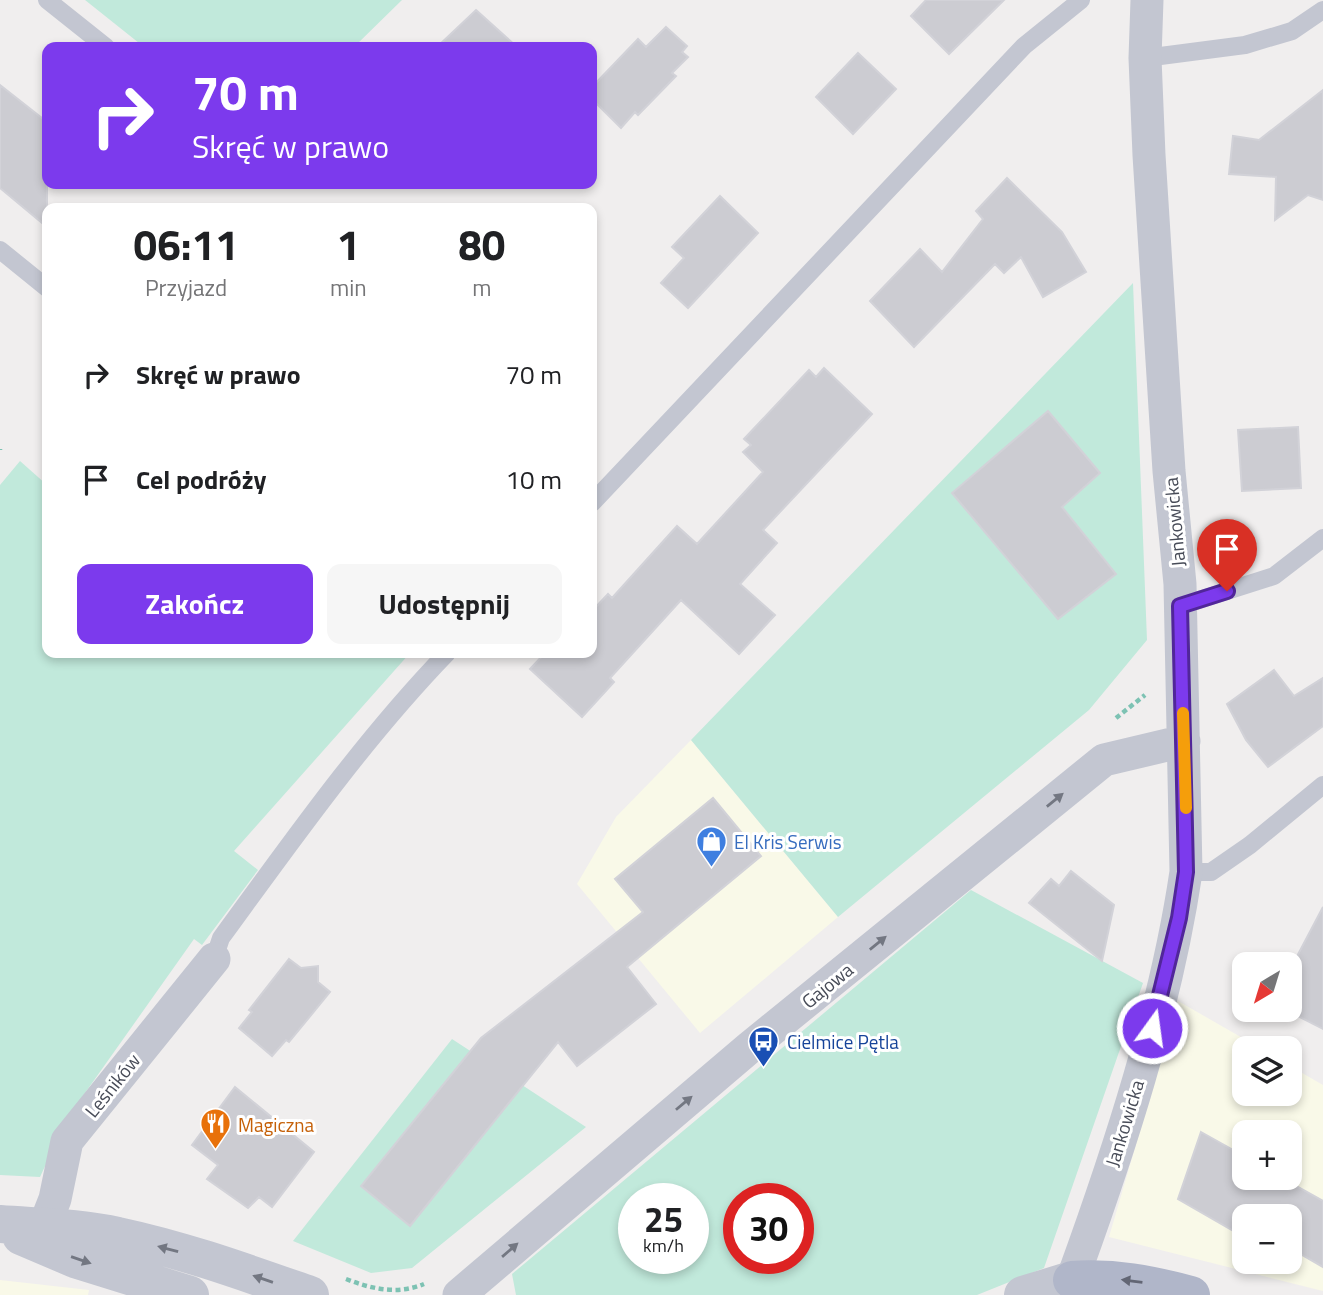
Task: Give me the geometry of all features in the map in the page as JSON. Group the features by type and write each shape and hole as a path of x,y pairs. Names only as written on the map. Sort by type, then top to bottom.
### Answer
{"main road":[{"path":"1072,1280 1118,1279 1191,1295"}],"street":[{"name":"Jankowicka","path":"1072,1280 1147,1047 1179,918 1186,872 1180,606 1164,388 1146,58 1147,0"},
{"name":"Gajowa","path":"459,1295 749,1048 1104,760 1184,741"},
{"name":"Leśników","path":"44,1227 55,1199 67,1141 214,959"},
{"path":"0,1225 44,1227 118,1268 190,1295"},
{"path":"0,1225 75,1259 118,1268 217,1262 310,1295"},
{"path":"1023,1295 1072,1280"}],"lane":[{"path":"47,0 100,42"},
{"path":"597,498 1024,46 1081,0"},
{"path":"1146,58 1245,45 1292,31 1323,10"},
{"path":"0,250 42,284"},
{"path":"1180,606 1274,576 1323,538"},
{"path":"214,959 221,938 310,818 422,679 442,658"},
{"path":"1186,872 1211,872 1250,845 1323,785"}],"shaded area":[{"path":"691,740 838,917 700,1033 577,884 616,817"},
{"path":"1178,1001 1239,1036 1232,1036 1232,1106 1302,1106 1302,1073 1323,1085 1323,1291 1256,1274 1302,1274 1302,1204 1232,1204 1232,1268 1109,1237"},
{"path":"0,1280 89,1290 88,1295 0,1295"}],"green space":[{"path":"85,0 402,0 359,42 138,42"},
{"path":"1133,283 1147,640 1089,710 838,917 691,740"},
{"path":"20,461 42,481 42,658 406,658 234,851 258,870 202,945 194,939 68,1117 40,1177 0,1175 0,485"},
{"path":"971,890 1143,983 1044,1268 977,1295 516,1295 512,1274 618,1185 618,1274 709,1274 709,1183 621,1183"},
{"path":"452,1039 586,1127 412,1268 371,1273 293,1241"}],"building":[{"path":"926,0 1004,0 949,54 911,16"},
{"path":"476,10 511,42 442,42"},
{"path":"666,27 687,46 682,52 688,57 672,73 676,76 638,115 635,112 621,128 597,104 597,82 638,39 646,47"},
{"path":"858,53 896,89 853,134 816,97"},
{"path":"0,85 42,118 42,189 47,189 47,203 42,203 42,223 0,188"},
{"path":"1323,90 1323,200 1308,195 1275,220 1276,177 1229,174 1233,136 1259,140"},
{"path":"1007,178 1062,232 1086,272 1043,297 1021,257 1004,273 995,264 914,347 870,301 920,249 942,272 983,219 976,211"},
{"path":"720,196 758,233 688,308 661,283 684,258 672,247"},
{"path":"824,368 872,414 763,530 777,543 740,584 775,615 739,654 681,600 610,678 614,682 582,717 530,669 540,658 597,658 597,606 608,594 612,598 677,526 697,544 763,472 743,452 751,445 744,439 809,370 816,377"},
{"path":"1048,411 1100,473 1062,507 1116,574 1058,619 952,493"},
{"path":"1298,427 1301,488 1242,491 1238,430"},
{"path":"1274,670 1294,696 1323,678 1323,726 1268,767 1246,740 1227,704"},
{"path":"713,798 761,856 627,967 656,1004 577,1066 558,1042 410,1226 361,1186 481,1038 643,912 615,879"},
{"path":"1071,871 1114,905 1102,961 1029,903 1051,879 1059,886"},
{"path":"1323,907 1323,1029 1302,1018 1302,952 1299,952"},
{"path":"289,959 301,968 318,966 318,982 330,992 289,1042 286,1040 272,1056 239,1028 252,1012 249,1010"},
{"path":"235,1087 314,1152 272,1207 259,1197 248,1208 207,1179 218,1165 192,1145"},
{"path":"1201,1132 1232,1149 1232,1190 1302,1189 1323,1201 1323,1267 1302,1255 1302,1204 1232,1204 1232,1230 1178,1199"}],"slow traffic":[{"path":"1183,713 1186,808"}],"place":[{"name":"El Kris Serwis","path":"711,868"},
{"name":"Cielmice Pętla","path":"764,1068"},
{"name":"Magiczna","path":"215,1151"}],"route":[{"path":"1152,1028 1179,918 1186,872 1180,606 1227,591"}]}
